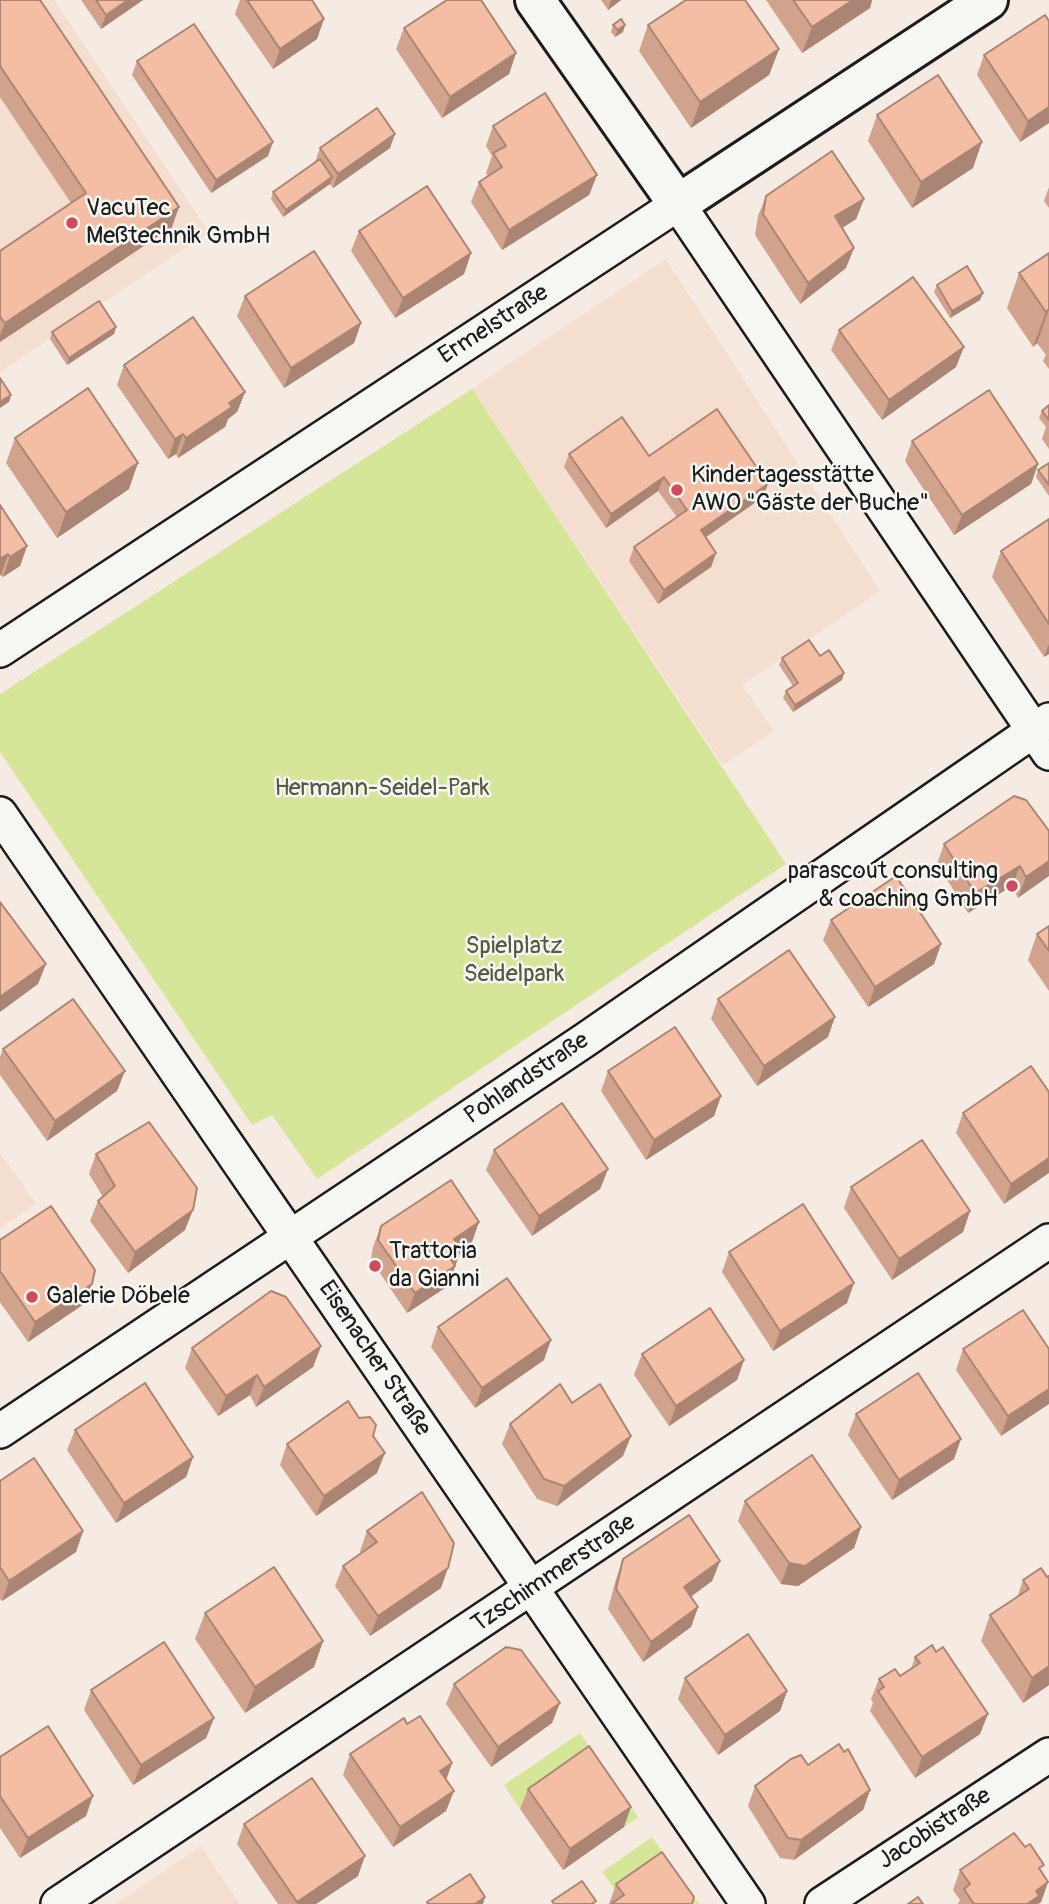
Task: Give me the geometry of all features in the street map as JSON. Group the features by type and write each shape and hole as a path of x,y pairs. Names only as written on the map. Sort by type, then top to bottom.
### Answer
{"street":[{"path":"536,0 1044,734"},
{"name":"Ermelstraße","path":"0,650 988,0"},
{"name":"Pohlandstraße","path":"0,1431 1044,734"},
{"name":"Eisenacher Straße","path":"0,814 748,1904"},
{"name":"Tzschimmerstraße","path":"58,1904 532,1590 1049,1241"},
{"name":"Jacobistraße","path":"822,1904 1049,1755"}],"shaded area":[{"path":"0,0 54,0 209,232 0,372"},
{"name":"Kindertagesstätte AWO \"Gäste der Buche\"","path":"666,259 880,591 742,685 774,731 723,765 472,389"},
{"path":"0,1153 36,1204 0,1228"},
{"path":"201,1846 240,1904 116,1904"}],"green space":[{"name":"Hermann-Seidel-Park","path":"472,389 786,864 317,1179 272,1115 252,1125 0,752 0,694"},
{"path":"580,1733 638,1817 624,1827 581,1766 520,1809 504,1785"},
{"path":"652,1837 699,1904 620,1896 602,1872"}],"building":[{"path":"0,0 40,0 179,207 5,323 0,317 0,251 86,193 0,66"},
{"path":"96,0 128,0 106,15"},
{"path":"247,0 312,0 324,19 280,49"},
{"path":"447,0 481,0 516,53 450,97 404,28"},
{"path":"686,0 745,0 779,49 700,102 648,25"},
{"path":"793,0 853,0 812,27"},
{"path":"1045,15 1049,21 1049,107 1028,121 984,55"},
{"path":"621,19 625,25 618,30 613,25"},
{"path":"194,24 273,142 216,180 137,61"},
{"path":"938,75 982,142 921,182 877,115"},
{"path":"545,93 597,175 509,230 479,182 502,167 493,153 506,146 493,126"},
{"path":"377,108 395,134 338,174 320,148"},
{"path":"832,151 864,199 835,216 854,248 808,283 763,214 766,196"},
{"path":"320,159 332,177 286,210 273,192"},
{"path":"427,186 471,253 403,298 359,231"},
{"path":"314,251 361,323 291,368 245,296"},
{"path":"1049,253 1049,309 1046,312 1019,273"},
{"path":"967,266 983,293 952,311 937,285"},
{"path":"913,277 964,347 889,400 839,330"},
{"path":"99,301 116,327 69,358 52,332"},
{"path":"193,317 245,392 229,403 232,407 186,438 183,434 175,439 124,365"},
{"path":"0,378 11,395 0,402"},
{"path":"88,388 138,463 66,512 15,438"},
{"path":"989,390 1038,464 962,515 912,441"},
{"path":"1049,405 1049,420 1042,411"},
{"path":"717,409 768,484 701,530 716,553 664,590 634,547 687,510 664,477 611,514 569,454 622,417 649,456"},
{"path":"1049,463 1049,485 1038,470"},
{"path":"0,505 27,546 10,557 8,554 0,559"},
{"path":"1049,519 1049,624 1001,551"},
{"path":"809,640 820,656 829,650 844,673 795,705 786,691 798,683 782,658"},
{"path":"1014,796 1026,800 1049,831 1049,861 1026,877 1020,866 975,893 944,844"},
{"path":"896,876 941,944 875,987 831,920"},
{"path":"0,902 46,964 0,997"},
{"path":"1049,926 1049,951 1037,934"},
{"path":"789,950 835,1017 764,1066 718,999"},
{"path":"73,999 125,1071 55,1121 3,1049"},
{"path":"675,1027 721,1096 654,1140 608,1071"},
{"path":"1031,1066 1049,1092 1049,1158 1011,1184 963,1113"},
{"path":"562,1103 608,1169 539,1216 494,1150"},
{"path":"149,1122 197,1188 193,1210 135,1252 98,1201 115,1186 96,1154"},
{"path":"922,1140 970,1211 899,1259 851,1187"},
{"path":"451,1180 479,1222 454,1239 461,1250 450,1258 455,1266 415,1293 378,1240 381,1226"},
{"path":"803,1204 854,1283 780,1331 729,1252"},
{"path":"51,1206 95,1270 92,1284 35,1322 0,1271 0,1240"},
{"path":"507,1278 551,1340 482,1388 438,1327"},
{"path":"271,1291 286,1297 321,1346 264,1387 257,1375 226,1396 192,1348"},
{"path":"710,1308 744,1360 676,1406 642,1354"},
{"path":"1023,1310 1049,1349 1049,1389 1008,1416 963,1349"},
{"path":"918,1373 961,1439 899,1480 856,1414"},
{"path":"145,1383 193,1457 124,1503 75,1430"},
{"path":"560,1384 572,1403 600,1384 631,1436 564,1486 544,1479 510,1424"},
{"path":"348,1401 359,1418 370,1417 376,1425 373,1436 385,1453 324,1496 287,1444"},
{"path":"812,1455 861,1527 805,1566 789,1563 745,1501"},
{"path":"34,1458 83,1531 9,1581 0,1567 0,1481"},
{"path":"422,1492 454,1543 448,1568 378,1616 343,1566 377,1542 367,1531"},
{"path":"689,1515 720,1561 684,1587 698,1607 651,1642 616,1589 623,1559"},
{"path":"274,1567 323,1641 255,1687 205,1613"},
{"path":"1041,1568 1047,1577 1049,1576 1049,1666 1032,1678 990,1615 1029,1589 1023,1580"},
{"path":"748,1634 787,1691 725,1735 685,1678"},
{"path":"164,1642 214,1718 141,1765 91,1690"},
{"path":"932,1645 936,1652 943,1647 988,1714 922,1757 878,1691 884,1687 879,1679 895,1669 900,1676 920,1663 915,1657"},
{"path":"506,1647 521,1650 560,1703 498,1747 454,1684"},
{"path":"420,1716 452,1763 440,1771 454,1791 400,1827 350,1754 404,1718 407,1724"},
{"path":"48,1726 93,1796 28,1838 0,1796 0,1757"},
{"path":"839,1744 844,1752 848,1749 870,1790 801,1840 788,1838 755,1786 791,1759 801,1755 808,1765"},
{"path":"589,1746 631,1807 570,1849 528,1789"},
{"path":"312,1778 365,1856 297,1902 244,1824"},
{"path":"1014,1833 1025,1847 1030,1844 1044,1865 1039,1868 1048,1882 1036,1891 1039,1896 1027,1904 974,1904 964,1889 970,1884 960,1870"},
{"path":"662,1852 694,1897 692,1904 611,1904 624,1895 616,1884"},
{"path":"470,1874 485,1897 475,1904 428,1904 427,1902"},
{"path":"582,1881 596,1901 592,1904 554,1904 552,1901"},
{"path":"918,1897 923,1904 908,1904"}],"place":[{"name":"VacuTec Meßtechnik GmbH","path":"72,223"},
{"name":"Kindertagesstätte AWO \"Gäste der Buche\"","path":"677,490"},
{"name":"parascout consulting & coaching GmbH","path":"1012,886"},
{"name":"Trattoria da Gianni","path":"375,1266"},
{"name":"Galerie Döbele","path":"32,1297"}],"park label":[{"name":"Spielplatz Seidelpark","path":"514,961"}]}
